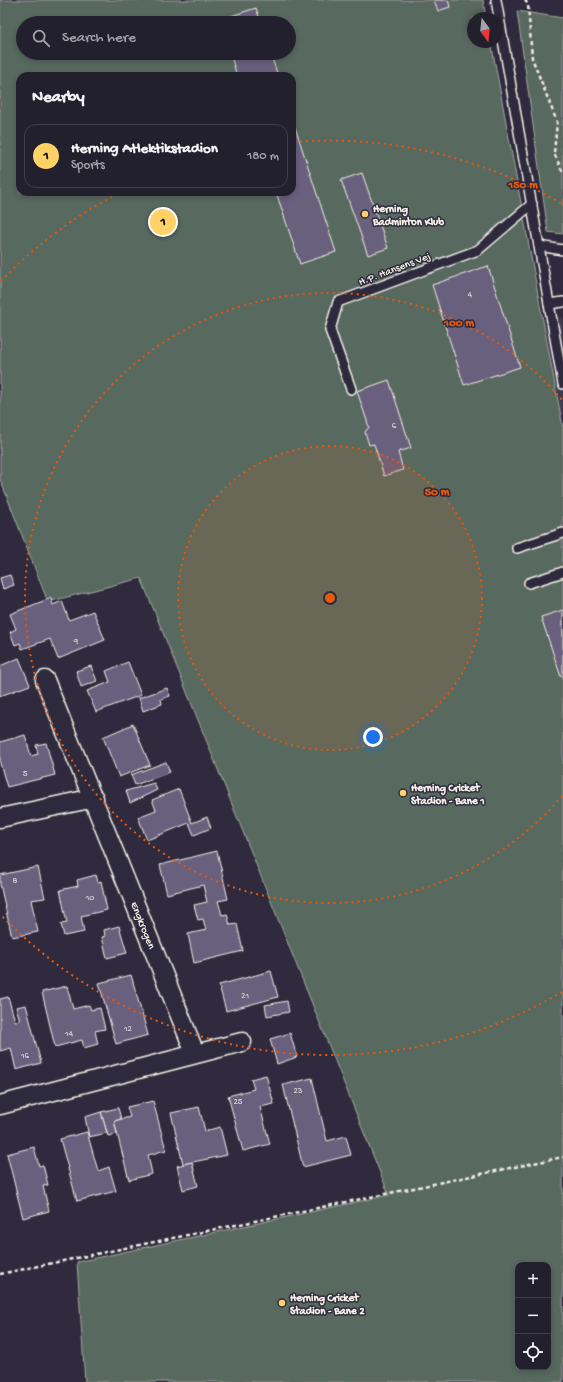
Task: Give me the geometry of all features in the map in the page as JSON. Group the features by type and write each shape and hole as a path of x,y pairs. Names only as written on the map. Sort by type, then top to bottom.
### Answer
{"street":[{"name":"Engkrogen","path":"45,680 94,798 195,1053"},
{"path":"0,818 94,798"},
{"path":"0,1106 195,1053 242,1042"}],"lane":[{"path":"496,0 563,384"},
{"name":"H.P. Hansens Vej","path":"351,389 330,330 338,302 478,250 532,204"},
{"path":"539,246 563,250"},
{"path":"549,304 563,302"},
{"path":"517,548 563,533"},
{"path":"529,583 563,572"}],"path":[{"path":"525,0 528,5 532,58 557,122 554,153 563,173"},
{"path":"0,1274 563,1157"}],"shaded area":[{"path":"563,317 563,428 543,319"}],"green space":[{"path":"0,0 483,0 485,12 467,12 467,48 492,48 563,428 563,1382 85,1382 77,1262 389,1195 141,578 48,602 0,479"},
{"path":"517,11 563,18 563,234 548,232"}],"building":[{"path":"434,0 448,0 450,7 438,11"},
{"path":"256,8 259,16 231,16"},
{"path":"232,60 272,60 277,72 236,72"},
{"path":"296,130 336,252 300,264 277,196 296,196"},
{"name":"Herning Badminton Klub","path":"362,173 388,248 368,255 341,180"},
{"path":"488,266 520,367 464,385 432,285"},
{"path":"389,380 411,448 398,452 403,470 384,476 374,444 369,445 365,432 369,427 357,391"},
{"path":"10,575 14,585 3,589 0,578"},
{"path":"51,598 53,605 62,601 69,620 93,611 105,640 58,659 50,639 22,649 20,643 15,645 10,632 16,629 10,614"},
{"path":"563,610 563,676 561,677 541,617"},
{"path":"19,658 30,685 0,696 0,666"},
{"path":"128,662 141,695 96,712 87,691 110,682 106,671"},
{"path":"91,666 97,681 81,687 76,671"},
{"path":"167,688 170,696 161,699 162,704 143,711 139,698"},
{"path":"133,724 150,765 119,777 103,737"},
{"path":"25,735 31,756 38,754 36,745 46,743 55,775 7,787 0,763 0,742"},
{"path":"166,762 170,772 135,785 131,775"},
{"path":"154,783 157,790 130,803 126,791"},
{"path":"179,789 192,823 207,817 211,828 194,835 189,823 147,840 138,817 156,810 152,800"},
{"path":"217,851 228,899 218,901 222,915 227,914 230,925 237,924 243,951 194,963 188,934 206,930 203,919 198,920 194,905 207,902 203,885 167,894 160,865"},
{"path":"38,867 45,898 31,900 38,932 12,937 0,884 0,875"},
{"path":"96,875 98,882 101,881 107,910 81,916 84,932 64,936 61,924 67,923 60,890 78,886 77,880"},
{"path":"119,926 127,953 107,958 102,937 105,936 104,930"},
{"path":"271,971 278,997 226,1011 219,985"},
{"path":"131,975 148,1035 116,1044 99,983"},
{"path":"67,986 73,1009 89,1005 91,1010 100,1008 105,1029 95,1031 98,1044 84,1048 82,1040 55,1047 42,992"},
{"path":"8,997 15,1021 20,1020 16,1007 26,1005 41,1063 16,1070 11,1048 0,1051 0,999"},
{"path":"287,1001 289,1012 267,1016 265,1005"},
{"path":"290,1033 297,1057 277,1064 270,1039"},
{"path":"266,1075 274,1104 260,1107 270,1144 243,1151 228,1096 254,1089 251,1079"},
{"path":"312,1078 327,1141 346,1136 351,1155 303,1167 283,1085"},
{"path":"153,1101 166,1150 148,1155 152,1174 129,1180 114,1121 130,1117 127,1107"},
{"path":"199,1107 205,1131 220,1127 227,1155 183,1164 171,1113"},
{"path":"118,1108 121,1119 114,1121 117,1134 108,1136 101,1112"},
{"path":"101,1112 107,1133 89,1137 85,1117"},
{"path":"87,1132 98,1171 109,1167 116,1191 77,1201 60,1139"},
{"path":"34,1147 39,1166 43,1165 48,1185 43,1186 49,1211 23,1218 7,1154"},
{"path":"192,1162 198,1186 183,1190 177,1166"}],"place":[{"name":"Herning Badminton Klub","path":"365,214"},
{"name":"Herning Atlektikstadion","path":"163,222"},
{"name":"Herning Cricket Stadion - Bane 1","path":"403,793"},
{"name":"Herning Cricket Stadion - Bane 2","path":"282,1303"}]}
